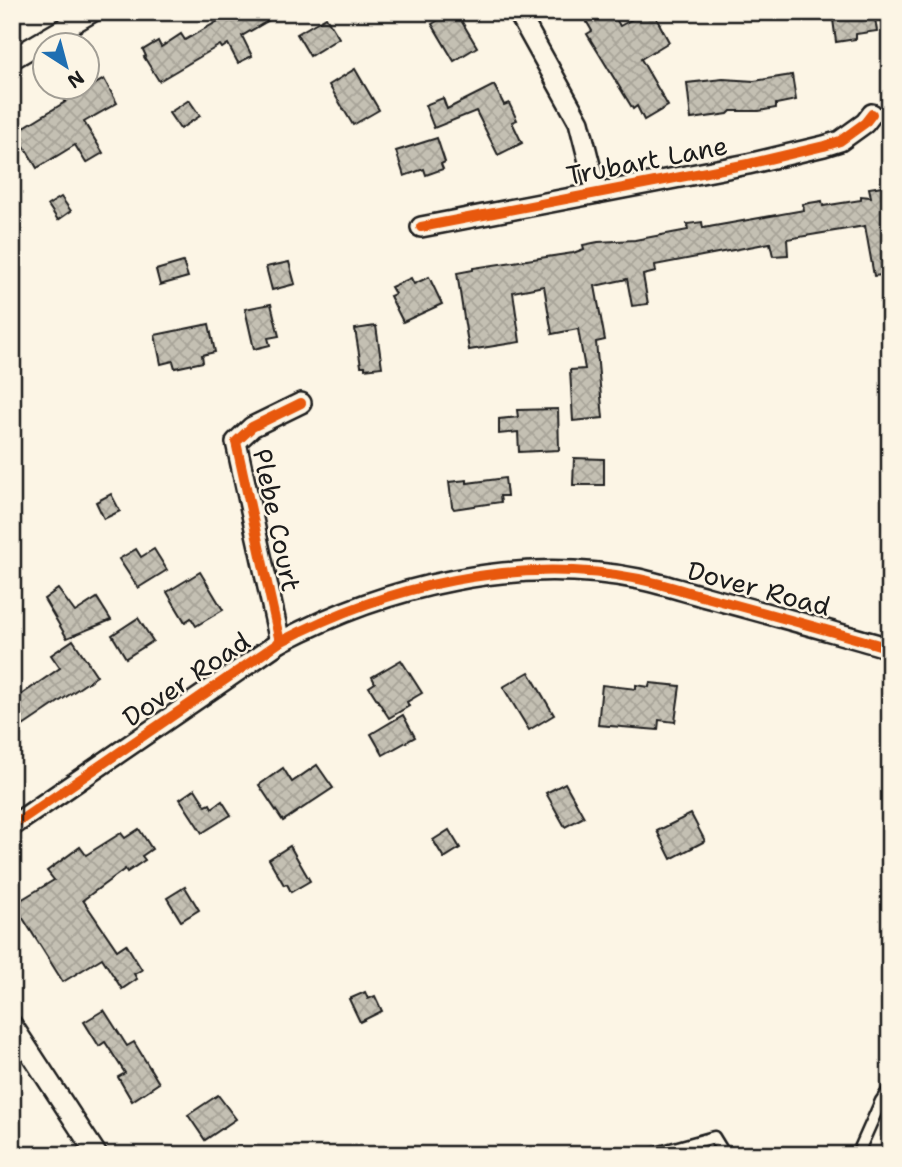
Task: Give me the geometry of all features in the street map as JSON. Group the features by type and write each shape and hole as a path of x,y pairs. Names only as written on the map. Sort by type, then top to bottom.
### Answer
{"street":[{"path":"12,59 92,12"},
{"path":"518,12 579,122 597,192"},
{"name":"Trubart Lane","path":"421,227 824,146 840,141 865,123 872,114"},
{"name":"Plebe Court","path":"280,642 236,442 252,427 301,403"},
{"name":"Dover Road","path":"12,826 280,642 321,620 391,594 458,579 519,572 583,572 639,579 890,648"},
{"path":"12,1024 97,1155"}],"lane":[{"path":"857,1155 881,1101 890,1088"},
{"path":"649,1155 714,1137 725,1155"}],"building":[{"path":"234,12 283,12 242,36 252,56 238,63 228,44 222,48 220,45 159,81 144,57 146,56 143,50 158,41 161,47 181,34 185,40"},
{"path":"456,12 477,47 454,61 432,24"},
{"path":"581,12 612,12 620,26 645,12 653,12 669,42 641,59 668,106 644,120 637,106 633,109 587,34 592,31"},
{"path":"832,12 874,12 877,31 856,34 856,39 836,42"},
{"path":"326,17 339,38 310,56 297,34"},
{"path":"355,69 379,110 353,125 329,85"},
{"path":"792,75 796,100 776,104 776,108 731,111 728,114 691,119 687,83 723,79 754,81"},
{"path":"104,79 117,103 84,122 103,153 86,163 75,145 37,168 16,132 65,102 102,102"},
{"path":"494,85 504,105 509,103 517,120 512,122 522,143 498,155 476,111 434,128 425,105 443,98 447,109"},
{"path":"189,100 200,116 180,129 169,113"},
{"path":"437,138 445,162 441,164 443,169 426,175 424,169 404,176 396,151"},
{"path":"889,185 890,274 874,276 865,226 787,239 788,255 773,256 770,243 655,265 656,272 643,275 648,304 632,306 627,279 595,286 605,340 596,342 603,418 573,421 570,370 585,369 578,329 552,334 544,286 513,292 520,342 469,350 457,273 473,268 573,253 584,249 583,245 598,242 635,240 688,230 687,224 702,222 703,228 804,210 803,204 822,201 823,206 861,200 861,196 871,197 869,188"},
{"path":"61,197 71,211 58,220 48,205"},
{"path":"183,262 188,277 160,285 156,270"},
{"path":"289,262 295,284 272,290 266,267"},
{"path":"429,277 442,304 403,322 390,296 395,294 391,287 411,278 414,284"},
{"path":"271,304 279,336 268,338 270,345 254,349 245,309"},
{"path":"209,324 215,352 202,355 203,362 175,368 173,361 161,364 155,335"},
{"path":"376,326 382,367 365,369 365,366 361,366 355,329"},
{"path":"558,409 559,450 519,452 518,432 499,434 499,419 518,417 517,410"},
{"path":"574,458 604,459 604,485 573,485"},
{"path":"505,478 507,496 500,496 501,502 454,509 452,506 449,482 467,480 467,483"},
{"path":"111,494 120,511 104,519 96,502"},
{"path":"136,549 141,557 154,549 167,570 138,588 119,559"},
{"path":"200,572 223,610 196,626 191,618 185,622 167,592"},
{"path":"58,589 75,612 97,598 111,620 67,638 44,599"},
{"path":"138,618 153,641 126,658 112,635"},
{"path":"73,640 97,676 23,726 12,711 12,701 60,668 51,655"},
{"path":"401,660 422,693 407,702 409,706 389,718 369,687 375,683 372,677"},
{"path":"529,672 554,715 529,730 503,687"},
{"path":"650,683 680,686 675,722 659,720 658,730 598,725 602,685 636,689 636,685 649,687"},
{"path":"403,715 415,737 383,755 371,734"},
{"path":"317,765 333,788 283,821 259,785 283,768 292,782"},
{"path":"565,783 584,817 565,827 546,793"},
{"path":"195,789 206,806 210,804 212,808 222,801 231,815 202,833 180,799"},
{"path":"691,814 705,841 671,859 657,831"},
{"path":"139,829 152,849 142,856 145,860 127,872 125,869 83,900 117,950 126,944 142,970 134,974 137,979 122,989 102,958 63,982 14,904 54,880 47,871 80,847 86,855 121,833 125,838"},
{"path":"449,830 460,848 444,858 433,840"},
{"path":"290,846 310,881 291,892 269,859"},
{"path":"185,887 199,910 181,921 167,898"},
{"path":"365,992 368,999 375,996 382,1011 360,1022 349,999"},
{"path":"104,1010 127,1046 134,1042 159,1083 132,1101 118,1077 125,1073 105,1042 99,1046 84,1022"},
{"path":"218,1095 236,1119 205,1140 188,1115"}],"cycle path":[{"path":"421,227 748,164 824,146 840,141 865,123 872,114"},
{"path":"280,642 236,442 252,427 301,403"},
{"path":"12,826 280,642 364,605 454,580 500,573 547,571 593,572 639,579 890,648"}]}
